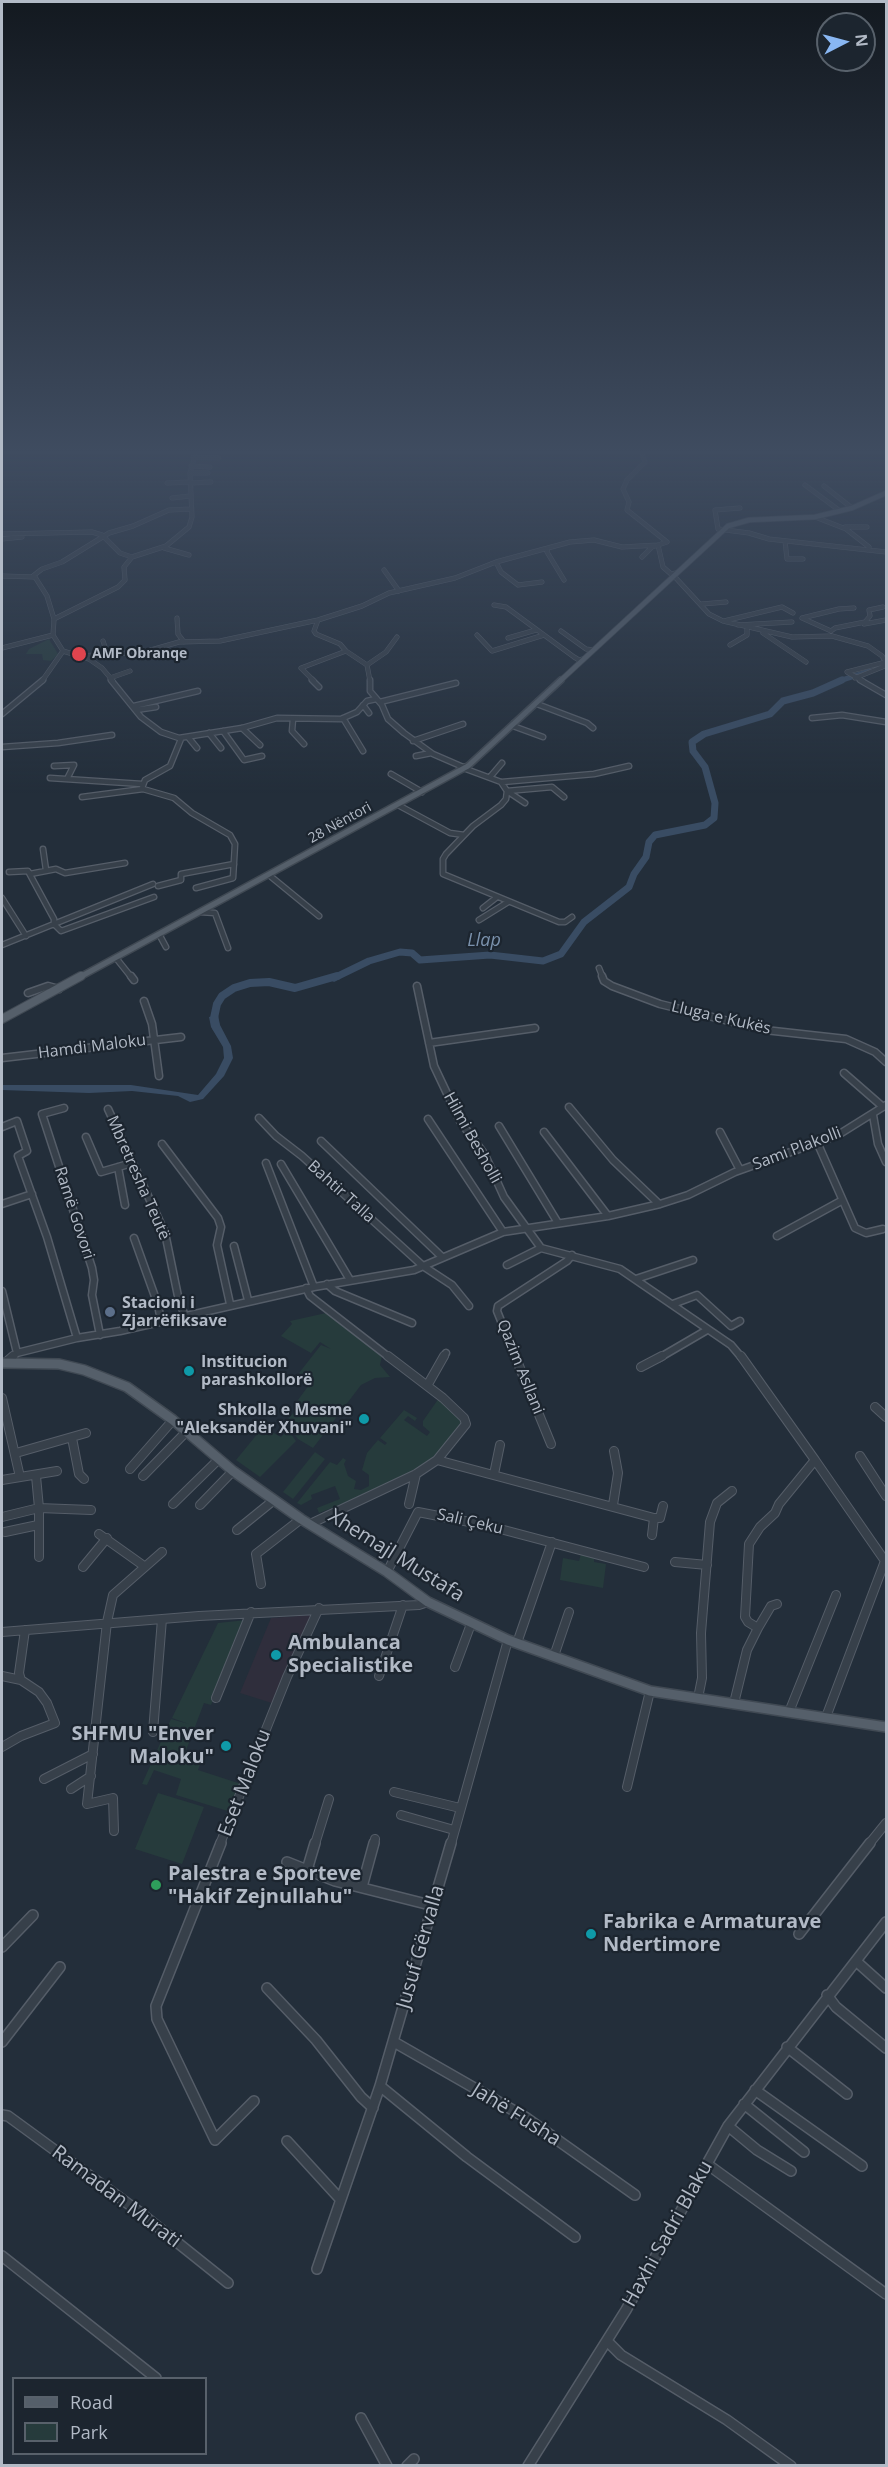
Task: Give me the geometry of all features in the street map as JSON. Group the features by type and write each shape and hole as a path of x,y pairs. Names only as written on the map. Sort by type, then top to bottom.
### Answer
{"main road":[{"name":"28 Nëntori","path":"2,1018 468,766 686,564"},
{"name":"Xhemajl Mustafa","path":"3,1363 54,1363 84,1370 137,1393 174,1420 233,1471 301,1519 387,1572 428,1602 471,1624 512,1641 650,1691 886,1727"}],"street":[{"path":"2,576 33,576 42,569 56,564"},
{"path":"54,619 121,585 125,578 124,567 126,564"},
{"path":"79,656 144,652 184,642 220,641 318,620 362,606 389,593 455,578 491,564"},
{"path":"497,564 501,572 518,585 542,582"},
{"path":"554,564 564,580"},
{"path":"662,564 671,574 675,574 709,614 747,629 792,637 831,633 886,619"},
{"path":"384,570 401,590"},
{"path":"33,576 47,596 54,619 53,635 63,651 97,663 135,708 161,732 181,739 240,728 277,718 343,718 357,712 363,705 456,683"},
{"path":"702,604 726,602"},
{"path":"494,605 506,607 574,657 579,660 583,659"},
{"path":"865,622 870,616 869,610 883,607"},
{"path":"723,621 782,608 793,613"},
{"path":"854,608 839,609 802,618 831,633 868,646 886,661 849,671 851,676 886,695"},
{"path":"177,618 178,634 184,642"},
{"path":"831,633 839,627 886,619"},
{"path":"318,620 314,631 316,634 340,644 346,651 367,665 370,672 370,691 388,718 413,741 431,753 463,767 468,766 466,769 501,782 513,783 594,774 629,766"},
{"path":"831,633 831,626 854,621"},
{"path":"737,625 792,622"},
{"path":"730,645 747,634 747,629"},
{"path":"508,638 536,630"},
{"path":"561,631 586,650 593,650"},
{"path":"763,632 806,662"},
{"path":"2,648 53,635"},
{"path":"477,635 492,651 544,635"},
{"path":"367,665 386,652 397,637"},
{"path":"102,656 106,653 104,641"},
{"path":"2,714 39,685 63,651"},
{"path":"319,687 301,668 346,651"},
{"path":"851,676 886,666"},
{"path":"110,678 130,670"},
{"path":"135,708 198,691"},
{"path":"538,701 537,704 587,723 593,728"},
{"path":"363,705 369,713"},
{"path":"135,708 156,707"},
{"path":"812,718 842,715 886,722"},
{"path":"343,718 363,751"},
{"path":"293,719 292,731 304,744"},
{"path":"514,723 513,726 543,737"},
{"path":"413,741 463,724"},
{"path":"240,728 260,745"},
{"path":"223,731 244,760 262,756"},
{"path":"209,733 221,748"},
{"path":"2,747 58,743 112,735"},
{"path":"188,737 197,748"},
{"path":"82,797 142,786 147,778 169,767 181,739"},
{"path":"416,756 431,753"},
{"path":"490,777 502,763"},
{"path":"54,766 74,765 68,777"},
{"path":"391,774 422,792"},
{"path":"50,778 68,777 142,786 174,798 192,813 230,835 235,844 233,878 238,891"},
{"path":"501,782 507,791 525,803"},
{"path":"507,791 552,787 564,797"},
{"path":"507,791 506,799 501,805 464,835 444,855 443,874 559,922 565,922 572,917"},
{"path":"398,805 450,833 464,835"},
{"path":"42,849 46,870"},
{"path":"30,874 56,869 65,873 125,863"},
{"path":"2,945 156,885 181,880 181,874 234,864"},
{"path":"9,872 26,870 30,874 54,919 54,924 61,932 154,897"},
{"path":"269,875 319,916"},
{"path":"195,888 233,878"},
{"path":"483,908 497,897"},
{"path":"2,898 26,936"},
{"path":"479,920 508,902"},
{"path":"200,912 215,913 228,948"},
{"path":"159,934 166,947"},
{"path":"116,957 134,981"},
{"name":"Lluga e Kukës","path":"599,968 604,981 612,986 660,1004 765,1030 846,1038 875,1052 886,1062"},
{"name":"28 Nëntori","path":"28,993 48,986 58,988"},
{"name":"Hilmi Besholli","path":"417,986 434,1066 460,1121 485,1155 504,1197 541,1248"},
{"path":"144,1001 154,1039 159,1076"},
{"path":"429,1043 535,1028"},
{"name":"Hamdi Maloku","path":"2,1057 181,1036"},
{"name":"Sami Plakolli","path":"17,1353 310,1287 414,1270 503,1232 608,1216 688,1195 740,1170 838,1135 885,1106 844,1072"},
{"path":"569,1107 613,1160 659,1204"},
{"name":"Ramë Govori","path":"64,1108 42,1114 89,1259 94,1280 92,1295 100,1335"},
{"name":"Mbretresha Teutë","path":"108,1109 165,1233 179,1301 185,1316"},
{"path":"873,1115 878,1144 886,1162"},
{"name":"Bahtir Talla","path":"259,1118 276,1136 423,1266 452,1285 469,1306"},
{"path":"428,1119 503,1232"},
{"path":"2,1127 18,1121 27,1151 18,1155 77,1338"},
{"path":"499,1126 558,1223"},
{"path":"544,1132 608,1216"},
{"name":"Sami Plakolli","path":"720,1132 740,1170"},
{"path":"86,1137 99,1171 132,1163"},
{"path":"321,1142 442,1257"},
{"path":"817,1142 841,1201 858,1231 866,1233 883,1229"},
{"path":"162,1144 218,1218 221,1227 217,1245 230,1305"},
{"path":"266,1163 310,1287 310,1296 427,1386 464,1418 466,1424 438,1460 416,1474 310,1524"},
{"path":"281,1164 350,1280"},
{"path":"118,1167 125,1205"},
{"path":"2,1204 32,1194"},
{"path":"777,1236 841,1201"},
{"path":"134,1238 158,1305 161,1321"},
{"path":"234,1246 248,1300"},
{"path":"507,1265 541,1248 620,1269 731,1345 747,1363 886,1561 826,1718"},
{"name":"Qazim Asllani","path":"551,1444 497,1311 498,1306 553,1271 572,1255"},
{"path":"636,1279 693,1260"},
{"path":"327,1284 335,1291 412,1323"},
{"path":"2,1291 17,1353 3,1363"},
{"path":"673,1304 697,1294 731,1326 740,1321"},
{"path":"641,1367 706,1330"},
{"path":"427,1386 446,1353"},
{"path":"2,1403 5,1431 16,1454 20,1477"},
{"path":"875,1407 886,1417"},
{"path":"130,1469 174,1420"},
{"path":"143,1476 187,1431"},
{"path":"16,1454 86,1434"},
{"path":"72,1438 79,1474 84,1479"},
{"path":"494,1474 500,1445"},
{"path":"613,1505 618,1473 614,1451"},
{"path":"860,1456 886,1496"},
{"path":"173,1503 219,1459"},
{"path":"438,1460 613,1505 654,1518 659,1519 663,1506"},
{"path":"758,1628 748,1622 745,1617 749,1544 814,1460"},
{"path":"2,1480 57,1471"},
{"path":"200,1505 233,1471"},
{"path":"409,1504 416,1474"},
{"path":"36,1476 39,1508 39,1557"},
{"path":"698,1698 702,1678 701,1633 712,1511 717,1503 732,1491"},
{"path":"237,1530 274,1500"},
{"path":"2,1517 39,1508 91,1510"},
{"name":"Sali Çeku","path":"387,1572 418,1512 485,1525 644,1567"},
{"path":"652,1535 654,1518"},
{"name":"Xhemajl Mustafa","path":"261,1584 256,1554 301,1519"},
{"path":"4,1532 38,1525"},
{"path":"99,1533 144,1566"},
{"path":"83,1567 107,1538"},
{"path":"512,1641 552,1542"},
{"path":"114,1830 113,1798 87,1804 107,1622 113,1595 162,1552"},
{"path":"675,1562 707,1564"},
{"path":"789,1712 836,1595"},
{"path":"2,1632 162,1618 428,1602"},
{"path":"734,1703 747,1650 771,1606 777,1604"},
{"path":"379,1676 403,1605"},
{"name":"Eset Maloku","path":"254,2101 215,2140 157,2019 156,2006 288,1677 319,1608"},
{"path":"216,1698 251,1612"},
{"path":"554,1656 569,1612"},
{"path":"153,1732 162,1618"},
{"name":"Xhemajl Mustafa","path":"455,1667 471,1624"},
{"path":"21,1680 19,1673 26,1630"},
{"name":"Jusuf Gërvalla","path":"317,2269 394,2042 434,1906 493,1687 512,1641"},
{"path":"2,1676 21,1680 39,1692 47,1703 55,1723 21,1736 2,1748"},
{"path":"627,1787 650,1691"},
{"path":"44,1779 93,1754"},
{"path":"71,1789 91,1776"},
{"path":"394,1792 460,1808"},
{"path":"308,1870 329,1799"},
{"path":"401,1815 454,1830"},
{"path":"799,1934 886,1823"},
{"path":"362,1887 375,1839"},
{"path":"287,1863 335,1881 434,1906"},
{"path":"2,1947 33,1915"},
{"name":"Haxhi Sadri Blaku","path":"528,2466 607,2341 728,2126 827,1995 857,1962 886,1922"},
{"path":"857,1962 886,1988"},
{"path":"2,2042 60,1967"},
{"path":"267,1988 316,2040 361,2097 373,2108"},
{"path":"827,1995 836,2007 886,2048"},
{"name":"Jahë Fusha","path":"394,2042 525,2117 635,2195"},
{"path":"787,2047 847,2094"},
{"path":"380,2086 467,2157 575,2237"},
{"path":"755,2090 862,2166"},
{"path":"744,2104 804,2152"},
{"name":"Ramadan Murati","path":"2,2115 8,2116 138,2211 228,2283"},
{"path":"728,2126 757,2150 791,2171"},
{"path":"287,2141 340,2199"},
{"path":"707,2164 886,2294"},
{"path":"2,2256 153,2377"},
{"path":"607,2341 621,2355 727,2420 791,2466"},
{"path":"362,2418 387,2466"}],"shaded area":[{"path":"218,1015 220,1025 231,1046 233,1058 224,1076 203,1099 190,1102 178,1096 132,1091 89,1093 2,1090 2,1085 131,1085 198,1095 216,1074 224,1058 223,1047 211,1027 209,1017"},
{"path":"311,1615 275,1704 240,1693 271,1618"}],"green space":[{"path":"49,639 58,654 51,661 43,660 42,654 26,654 29,649"},
{"path":"326,1313 382,1356 380,1365 390,1377 375,1378 361,1385 313,1448 298,1439 289,1428 290,1425 285,1423 298,1407 295,1404 312,1381 299,1373 321,1345 331,1349 320,1342 311,1353 281,1336 292,1324 290,1321"},
{"path":"439,1398 462,1419 463,1425 427,1464 372,1492 319,1513 317,1508 340,1499 335,1486 311,1495 312,1499 301,1505 297,1503 330,1462 337,1465 343,1458 346,1460 344,1464 348,1476 356,1481 354,1489 361,1490 369,1486 369,1475 362,1470 367,1453 378,1440 385,1445 387,1443 380,1438 404,1410 417,1418 415,1421 408,1416 404,1420 427,1436 430,1432 423,1426 423,1421"},
{"path":"263,1427 281,1437 288,1430 296,1441 260,1477 236,1460"},
{"path":"315,1452 325,1459 293,1499 283,1492"},
{"path":"581,1554 594,1556 594,1562 606,1564 603,1588 560,1580 563,1558 579,1561"},
{"path":"246,1620 211,1705 204,1703 185,1753 202,1758 198,1770 241,1784 231,1812 176,1795 181,1779 154,1770 147,1785 142,1784 171,1719 189,1724 172,1718 218,1623"},
{"path":"158,1793 204,1807 182,1864 135,1849"}],"waterway":[{"name":"Llap","path":"842,680 870,671"},
{"name":"Llap","path":"334,978 369,961 400,952 412,953 420,960 490,955 543,961 561,954 584,922 629,887 634,874 646,857 649,842 655,835 705,825 714,818 715,803 705,767 693,751 692,742 704,734 770,714 783,701 813,693 842,680"},
{"name":"Llap","path":"216,1027 214,1018 217,1004 222,996 234,988 250,983 269,982 295,988 337,976"}],"place":[{"name":"AMF Obranqe","path":"79,654"},
{"name":"Stacioni i Zjarrëfiksave","path":"110,1312"},
{"name":"Institucion parashkollorë","path":"189,1371"},
{"name":"Shkolla e Mesme \"Aleksandër Xhuvani\"","path":"364,1419"},
{"name":"Ambulanca Specialistike","path":"276,1655"},
{"name":"SHFMU \"Enver Maloku\"","path":"226,1746"},
{"name":"Palestra e Sporteve \"Hakif Zejnullahu\"","path":"156,1885"},
{"name":"Fabrika e Armaturave Ndertimore","path":"591,1934"}]}
